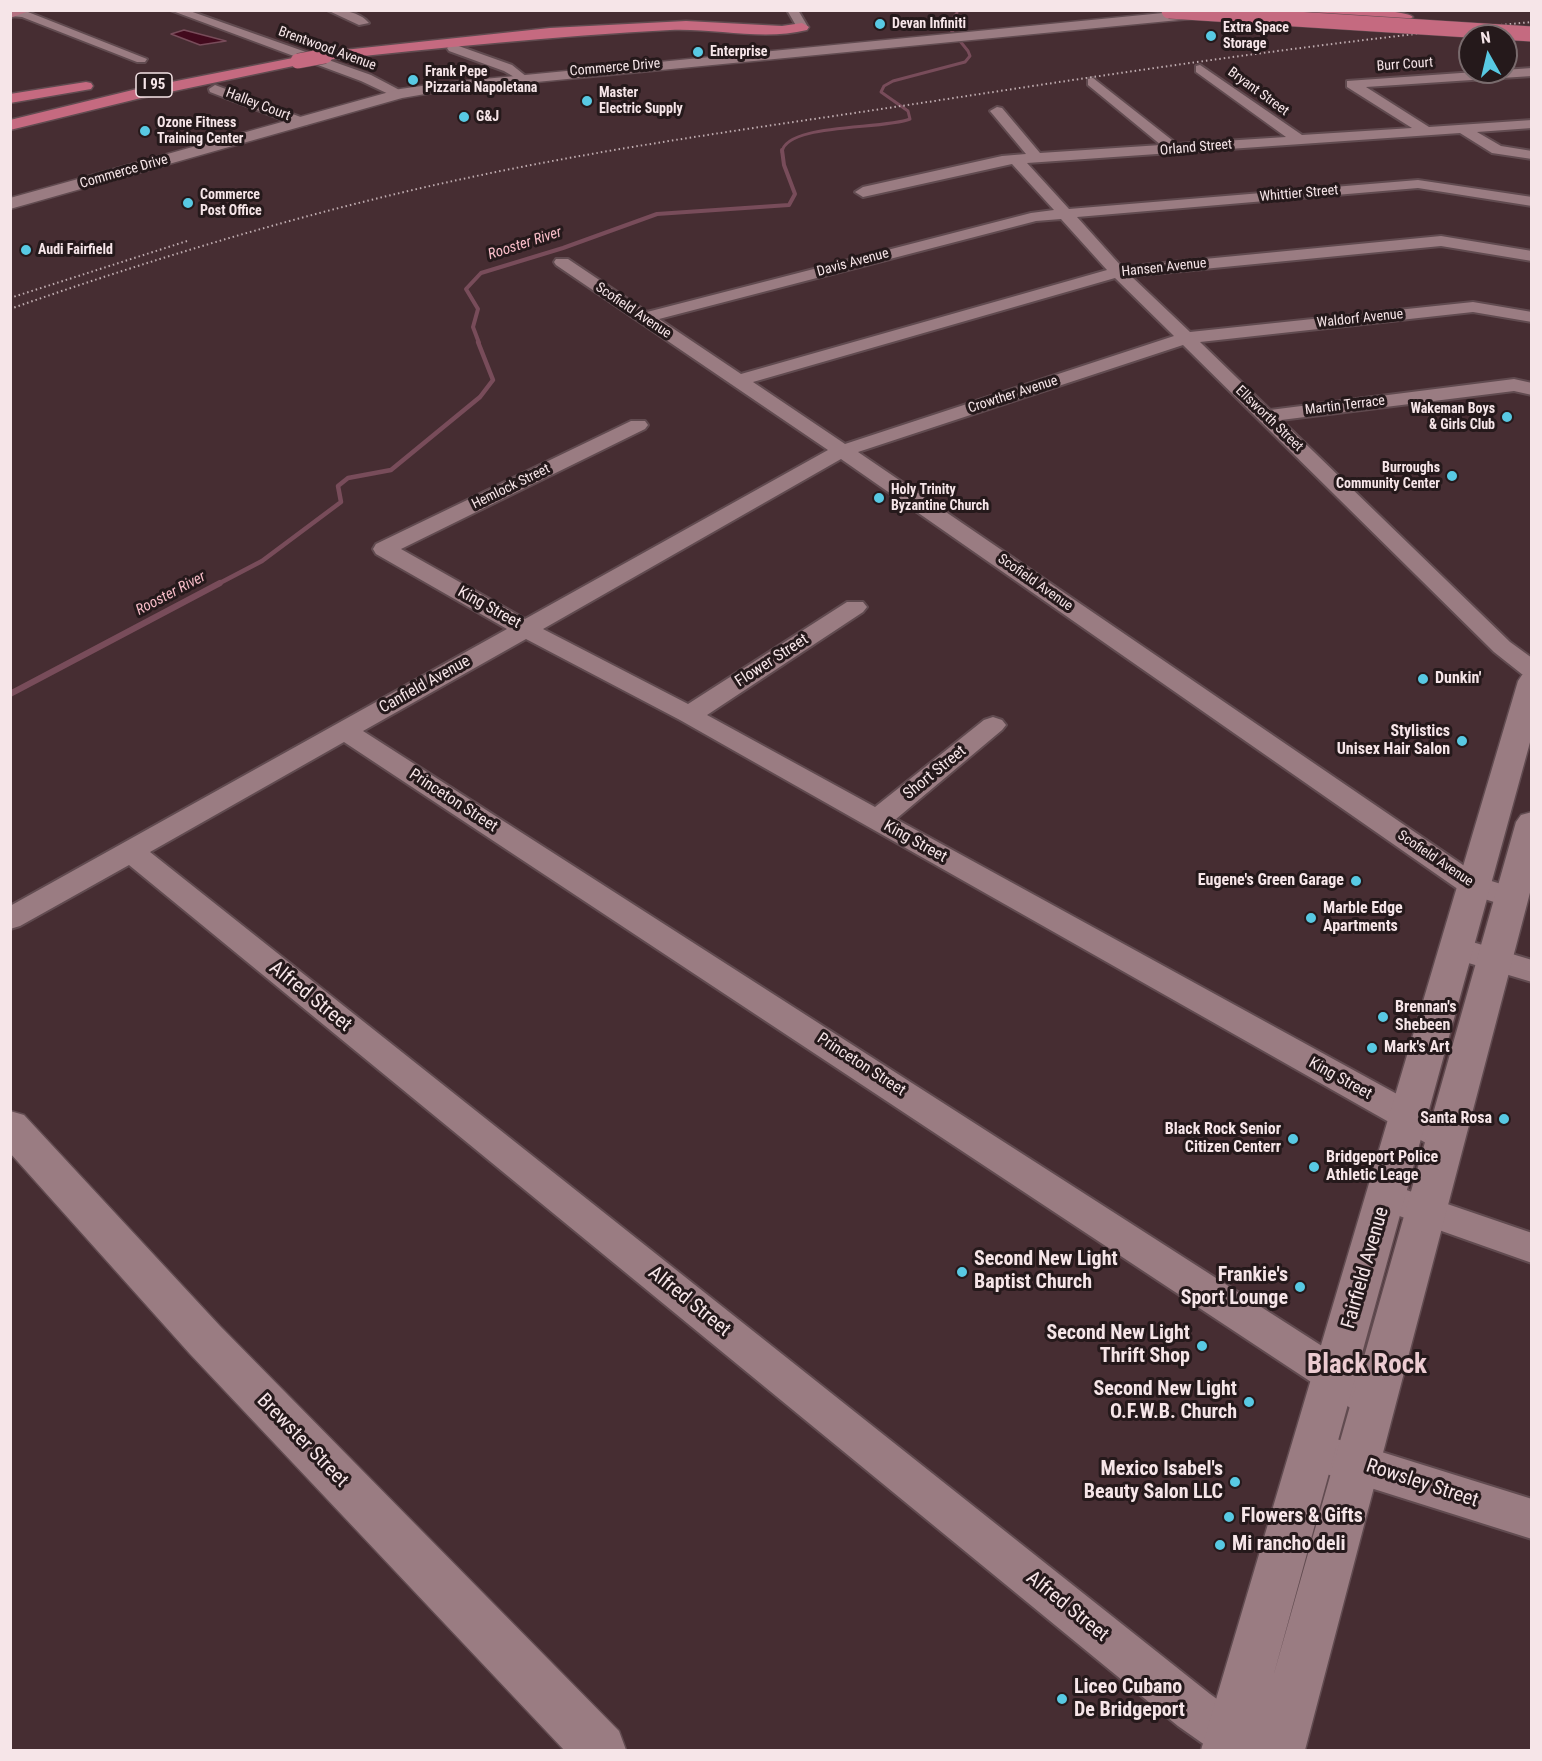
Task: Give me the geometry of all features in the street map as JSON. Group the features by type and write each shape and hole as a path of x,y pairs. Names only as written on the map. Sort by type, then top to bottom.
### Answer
{"highway":[{"path":"1158,10 1532,34"},
{"path":"1295,10 1532,24"},
{"name":"I 95","path":"153,75 281,54 325,56 502,30 696,11"},
{"path":"325,56 550,32 686,25 766,29 816,35"},
{"name":"I 95","path":"10,109 429,30"},
{"path":"189,67 281,54"},
{"path":"10,126 132,94 302,55"},
{"path":"10,93 101,82 10,99"}],"main road":[{"name":"Commerce Drive","path":"10,204 400,94 816,35 858,45 1234,10"},
{"name":"Fairfield Avenue","path":"1235,1746 1334,1457 1375,1402 1445,1137 1474,954 1472,885 1532,681"},
{"name":"Fairfield Avenue","path":"1279,1750 1334,1457 1335,1376 1407,1116 1474,954 1510,897 1532,822"},
{"name":"Brewster Street","path":"10,1126 205,1340 600,1750"}],"street":[{"name":"Brentwood Avenue","path":"175,10 369,79 400,94"},
{"path":"332,10 363,23"},
{"path":"792,10 816,35"},
{"path":"16,13 141,59"},
{"path":"453,48 508,68 521,77"},
{"name":"Bryant Street","path":"1200,69 1298,139"},
{"name":"Burr Court","path":"1426,131 1352,84 1532,72"},
{"path":"1093,82 1174,149"},
{"name":"Halley Court","path":"215,89 301,122"},
{"path":"996,111 1037,158"},
{"name":"Orland Street","path":"863,192 1016,159 1532,124"},
{"path":"1463,129 1497,150 1532,155"},
{"name":"Ellsworth Street","path":"1016,159 1118,272 1502,647 1532,670"},
{"name":"Whittier Street","path":"1065,214 1418,184 1532,202"},
{"name":"Davis Avenue","path":"643,318 1036,216 1065,214"},
{"name":"Hansen Avenue","path":"737,381 1118,272 1441,242 1532,256"},
{"name":"Scofield Avenue","path":"562,262 839,452 971,538 1472,885 1510,897"},
{"name":"Waldorf Avenue","path":"1187,338 1473,307 1532,317"},
{"name":"Crowther Avenue","path":"839,452 1187,338"},
{"name":"Martin Terrace","path":"1265,416 1514,385 1532,389"},
{"name":"Hemlock Street","path":"384,549 638,425"},
{"name":"Canfield Avenue","path":"10,919 839,452"},
{"name":"King Street","path":"384,549 525,629 688,714 1445,1137"},
{"name":"Flower Street","path":"688,714 855,607"},
{"name":"Short Street","path":"877,820 993,725"},
{"name":"Princeton Street","path":"345,731 1375,1402"},
{"name":"Alfred Street","path":"130,851 1235,1746"},
{"path":"1474,954 1532,971"},
{"path":"1386,1197 1532,1248"},
{"name":"Rowsley Street","path":"1334,1457 1532,1519"}],"shaded area":[{"path":"184,30 226,41 200,45 171,34"}],"waterway":[{"name":"Rooster River","path":"782,152 788,143 800,136 910,119 908,111 881,92 884,86 893,81 965,62 970,56 968,51 947,25 957,13"},
{"name":"Rooster River","path":"479,343 473,327 478,309 466,289 481,273 563,248 657,214 789,205 795,194 784,165 782,152"},
{"name":"Rooster River","path":"218,584 262,561 341,502 338,486 348,478 391,470 480,397 493,380 478,342"},
{"name":"Rooster River","path":"10,694 220,583"}],"railway":[{"path":"10,309 179,253 293,220 467,178 580,156 1149,69 1379,38 1532,22"},
{"path":"10,298 187,241"}],"place":[{"name":"Devan Infiniti","path":"880,24"},
{"name":"Extra Space Storage","path":"1211,36"},
{"name":"Enterprise","path":"698,52"},
{"name":"Frank Pepe Pizzaria Napoletana","path":"413,80"},
{"name":"Master Electric Supply","path":"587,101"},
{"name":"G&J","path":"464,117"},
{"name":"Ozone Fitness Training Center","path":"145,131"},
{"name":"Commerce Post Office","path":"188,203"},
{"name":"Audi Fairfield","path":"26,250"},
{"name":"Wakeman Boys & Girls Club","path":"1507,417"},
{"name":"Burroughs Community Center","path":"1452,476"},
{"name":"Holy Trinity Byzantine Church","path":"879,498"},
{"name":"Dunkin'","path":"1423,679"},
{"name":"Stylistics Unisex Hair Salon","path":"1462,741"},
{"name":"Eugene's Green Garage","path":"1356,881"},
{"name":"Marble Edge Apartments","path":"1311,918"},
{"name":"Brennan's Shebeen","path":"1383,1017"},
{"name":"Mark's Art","path":"1372,1048"},
{"name":"Santa Rosa","path":"1504,1119"},
{"name":"Black Rock Senior Citizen Centerr","path":"1293,1139"},
{"name":"Bridgeport Police Athletic Leage","path":"1314,1167"},
{"name":"Second New Light Baptist Church","path":"962,1272"},
{"name":"Frankie's Sport Lounge","path":"1300,1287"},
{"name":"Second New Light Thrift Shop","path":"1202,1346"},
{"name":"Second New Light O.F.W.B. Church","path":"1249,1402"},
{"name":"Mexico Isabel's Beauty Salon LLC","path":"1235,1482"},
{"name":"Flowers & Gifts","path":"1229,1517"},
{"name":"Mi rancho deli","path":"1220,1545"},
{"name":"Liceo Cubano De Bridgeport","path":"1062,1699"}],"district":[{"name":"Black Rock","path":"1367,1366"}]}
